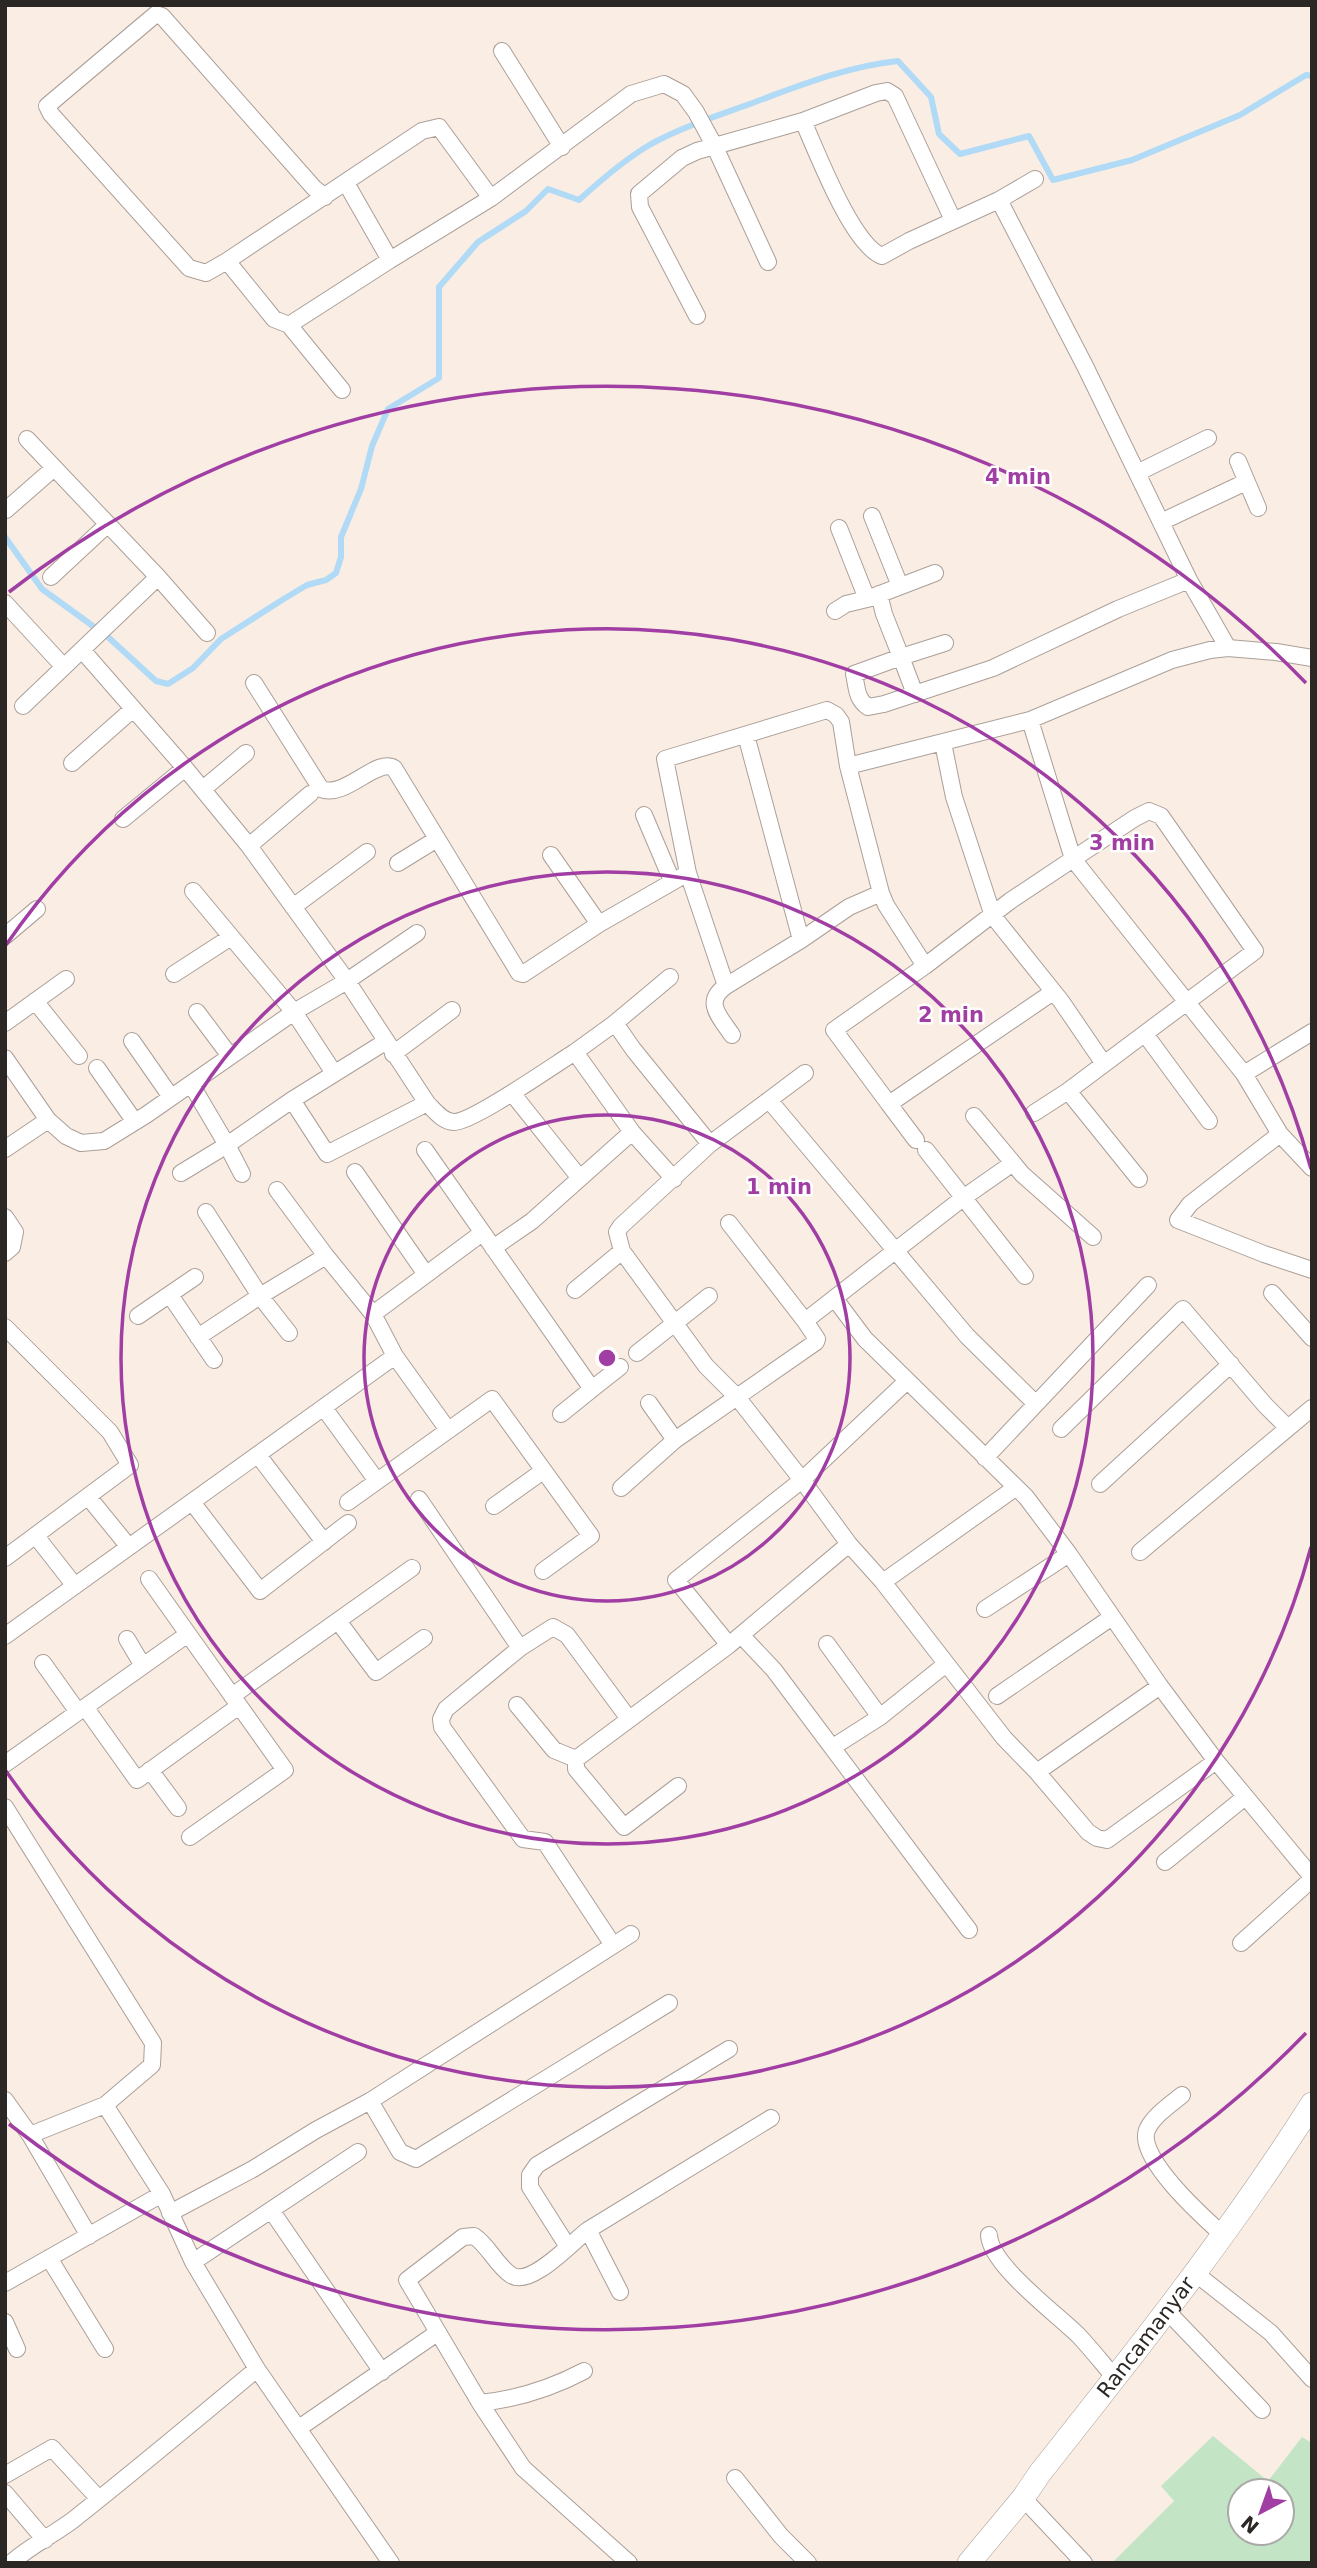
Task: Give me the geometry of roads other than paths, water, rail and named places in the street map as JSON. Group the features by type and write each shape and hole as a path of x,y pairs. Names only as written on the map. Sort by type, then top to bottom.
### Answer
{"street":[{"path":"325,197 314,188 162,16 156,14 47,106 51,114 190,268 206,273 325,197 422,131 439,127 491,198"},
{"path":"502,51 562,147"},
{"path":"289,325 491,198 632,94 664,84 683,94 696,112 768,262"},
{"path":"697,316 640,207 639,194 682,158 711,139 803,121 887,91 895,96 953,220"},
{"path":"803,121 847,217 873,253 882,256 999,200 1035,179"},
{"path":"346,183 390,260"},
{"path":"999,200 1189,580 1228,648"},
{"path":"227,261 274,319 289,325 342,390"},
{"path":"1137,473 1208,438"},
{"path":"27,439 208,633"},
{"path":"1238,461 1258,508"},
{"path":"6,510 54,468"},
{"path":"1161,523 1246,481"},
{"path":"872,516 900,586"},
{"path":"51,577 108,524"},
{"path":"839,527 901,657 915,694"},
{"path":"835,611 846,604 935,573"},
{"path":"23,706 158,577"},
{"path":"945,643 854,674 857,695 868,707 993,668 1118,609 1189,580"},
{"path":"8,610 64,667"},
{"path":"848,766 1030,720 1172,660 1210,650 1228,648 1312,658"},
{"path":"82,650 186,768 249,846 347,981 427,1103 442,1118 455,1122 512,1093 615,1023 670,976"},
{"path":"254,683 321,789 330,792 366,777 382,765 388,764 394,768 519,973 523,974 599,924 688,873"},
{"path":"72,763 133,709"},
{"path":"726,986 688,873 665,760 827,710 841,722 848,766 881,893 925,966"},
{"path":"1030,720 1073,859 1244,1074 1280,1134 1312,1168"},
{"path":"746,735 801,940"},
{"path":"943,743 954,797 993,916 1053,992 1104,1064"},
{"path":"203,789 246,753"},
{"path":"123,819 186,768"},
{"path":"249,846 310,794"},
{"path":"1025,1276 834,1030 925,966 1010,901 1149,811 1161,816 1255,947 1254,953 1068,1091 1034,1113"},
{"path":"644,815 672,881"},
{"path":"398,863 437,839"},
{"path":"293,907 367,852"},
{"path":"551,855 599,924"},
{"path":"193,891 295,1012 334,1073"},
{"path":"732,1035 714,1006 714,998 719,991 849,907 881,893"},
{"path":"5,936 37,909"},
{"path":"5,1058 48,1120 66,1136 81,1143 104,1141 417,933"},
{"path":"174,974 231,937"},
{"path":"5,1023 66,979"},
{"path":"889,1104 1053,992"},
{"path":"35,1001 79,1056"},
{"path":"181,1173 334,1073 389,1048 452,1010"},
{"path":"197,1013 230,1056"},
{"path":"615,1023 710,1144"},
{"path":"1244,1074 1312,1032"},
{"path":"1145,1034 1209,1121"},
{"path":"132,1041 172,1097"},
{"path":"575,1052 632,1132 674,1179"},
{"path":"97,1068 135,1122"},
{"path":"805,1073 710,1144 621,1226 618,1232 622,1251 706,1366 737,1397 849,1544 883,1582 1004,1738 1037,1772 1077,1822 1097,1838 1107,1840 1216,1761"},
{"path":"191,1084 243,1174"},
{"path":"1068,1091 1139,1179"},
{"path":"512,1093 579,1177"},
{"path":"292,1100 327,1154 427,1103"},
{"path":"769,1100 967,1336 1036,1404"},
{"path":"974,1116 1022,1174 1093,1237"},
{"path":"5,1149 48,1120"},
{"path":"493,1248 532,1220 632,1132"},
{"path":"1280,1134 1189,1204 1178,1220 1312,1270"},
{"path":"425,1150 592,1389"},
{"path":"805,1321 963,1198 1013,1163"},
{"path":"355,1172 425,1273"},
{"path":"277,1190 373,1314 395,1356 449,1430"},
{"path":"206,1212 260,1296 289,1333"},
{"path":"5,1217 15,1232 12,1247 5,1252"},
{"path":"621,1488 675,1440 816,1342 817,1339 805,1321 729,1223"},
{"path":"373,1314 482,1233"},
{"path":"575,1290 622,1251"},
{"path":"198,1337 326,1256"},
{"path":"138,1317 195,1277"},
{"path":"985,1458 1148,1285"},
{"path":"1272,1293 1312,1338"},
{"path":"170,1295 214,1360"},
{"path":"637,1353 709,1296"},
{"path":"835,1299 865,1339 1026,1497 1216,1761 1312,1878 1241,1943"},
{"path":"1060,1429 1183,1309 1288,1428"},
{"path":"5,1327 110,1432 130,1465 5,1558"},
{"path":"5,1636 395,1356"},
{"path":"1100,1484 1231,1364"},
{"path":"561,1414 620,1367"},
{"path":"907,1381 802,1480 676,1580 735,1640 774,1670 969,1930"},
{"path":"348,1502 492,1399 591,1536 544,1571"},
{"path":"649,1403 675,1440"},
{"path":"324,1408 377,1481"},
{"path":"1140,1552 1312,1408"},
{"path":"258,1455 324,1542"},
{"path":"494,1506 543,1471"},
{"path":"883,1582 1015,1488"},
{"path":"419,1499 520,1648"},
{"path":"191,1502 260,1591 348,1523"},
{"path":"94,1504 129,1547"},
{"path":"39,1540 75,1586"},
{"path":"576,1759 735,1640 849,1544"},
{"path":"985,1609 1069,1554"},
{"path":"43,1663 136,1780 338,1621 412,1568"},
{"path":"149,1579 285,1770 190,1837"},
{"path":"997,1696 1112,1617"},
{"path":"338,1621 376,1672 424,1638"},
{"path":"609,1939 545,1842 523,1839 442,1727 441,1719 446,1709 520,1648 553,1627 567,1635 629,1719"},
{"path":"5,1764 188,1634"},
{"path":"127,1639 143,1666"},
{"path":"827,1644 880,1717"},
{"path":"832,1747 880,1717 946,1664"},
{"path":"1037,1772 1160,1686"},
{"path":"517,1705 554,1750 576,1759"},
{"path":"576,1759 576,1769 624,1827 678,1786"},
{"path":"150,1769 178,1808"},
{"path":"1165,1862 1245,1797"},
{"path":"5,1807 153,2043 152,2064 105,2105 30,2135"},
{"path":"170,2213 253,2169 370,2101 631,1934"},
{"path":"370,2101 400,2152 416,2159 669,2003"},
{"path":"568,2248 530,2187 530,2175 537,2165 729,2049"},
{"path":"1182,2095 1149,2126 1146,2134 1150,2152 1163,2174 1205,2220 1222,2234"},
{"path":"5,2100 30,2135 89,2236"},
{"name":"Rancamanyar","path":"969,2563 1023,2498 1167,2311 1263,2179 1312,2104"},
{"path":"105,2105 162,2194 193,2262 257,2369 391,2563"},
{"path":"629,2563 523,2468 480,2403 407,2280 463,2236 474,2236 480,2240 497,2263 517,2277 532,2274 588,2230 771,2118"},
{"path":"193,2262 358,2152"},
{"path":"5,2283 162,2194"},
{"path":"271,2210 382,2372"},
{"path":"588,2230 620,2292"},
{"path":"989,2235 993,2249 1010,2272 1077,2335 1115,2378"},
{"path":"49,2258 105,2349"},
{"path":"1195,2273 1271,2333 1312,2379"},
{"path":"1167,2311 1262,2410"},
{"path":"5,2322 17,2349"},
{"path":"299,2428 438,2333"},
{"path":"11,2563 99,2500 257,2369"},
{"path":"480,2403 512,2399 551,2388 584,2371"},
{"path":"7,2469 52,2448 99,2500"},
{"path":"735,2477 781,2536 808,2563"},
{"path":"5,2493 45,2540"},
{"path":"1023,2498 1084,2563"}],"waterway":[{"path":"5,537 42,589 108,637 156,681 168,684 193,668 221,639 307,585 326,580 336,573 341,557 341,537 361,489 372,446 388,409 439,378 439,287 478,242 526,211 548,189 579,200 632,156 676,132 808,83 880,63 898,61 931,97 939,134 960,154 1029,136 1053,180 1132,160 1240,115 1306,75 1312,76"}]}
